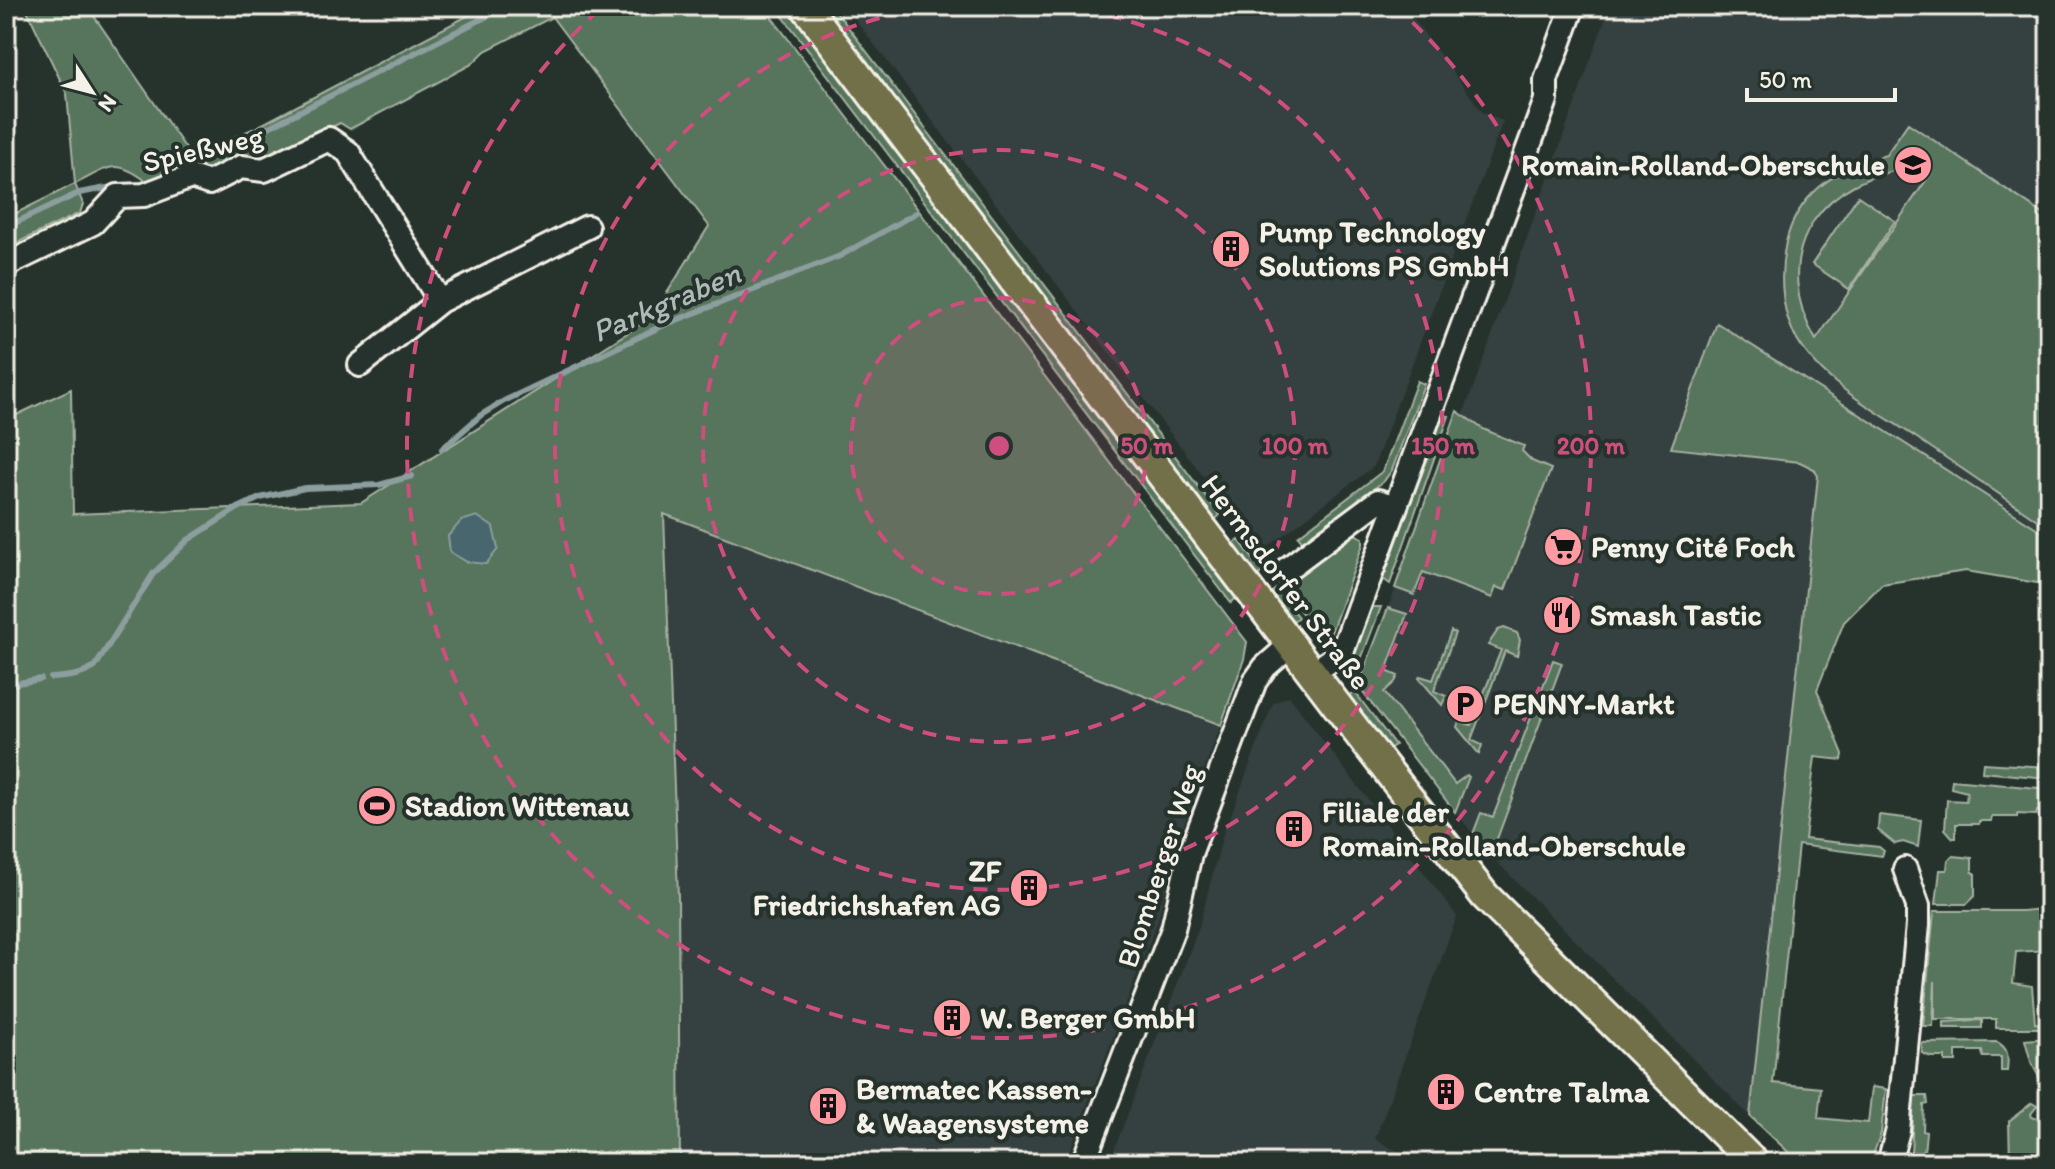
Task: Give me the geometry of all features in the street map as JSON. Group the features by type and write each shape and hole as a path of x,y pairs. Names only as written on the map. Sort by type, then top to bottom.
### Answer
{"main road":[{"name":"Hermsdorfer Straße","path":"805,6 1485,896 1754,1163"}],"street":[{"path":"1313,673 1342,652 1546,100 1546,80 1573,6"},
{"name":"Spießweg","path":"6,265 93,223 118,196 144,195 191,177 209,183 241,167 264,170 329,139 348,152 440,301"},
{"path":"360,365 440,301 587,227"},
{"path":"1284,571 1378,501 1395,507"},
{"name":"Blomberger Weg","path":"1083,1163 1173,929 1190,854 1255,681 1265,667 1291,644"},
{"path":"1889,1163 1898,1130 1918,925 1918,906 1905,869"}],"shaded area":[{"name":"Pump Technology Solutions PS GmbH","path":"845,6 1404,6 1483,113 1503,121 1374,466 1261,552"},
{"path":"1610,6 2049,6 2049,536 1718,324 1679,450 1800,462 1814,469 1818,476 1750,1116 1500,865 1358,686 1472,391"},
{"path":"664,513 1221,725 1179,838 1158,920 1065,1163 680,1163 678,897"},
{"path":"1289,696 1457,916 1375,1139 1418,1163 1109,1163 1198,930 1226,823 1273,703"}],"green space":[{"path":"25,6 87,6 191,156 257,127 486,6 763,6 1247,642 1221,725 664,514 678,897 680,1163 6,1163 6,420 71,389 73,514 361,503 652,317 709,226 552,17 485,51 472,64 350,129 340,123 264,161 209,174 191,168 146,181 118,167 75,184 67,94"},
{"path":"775,6 785,6 1236,598 1231,603"},
{"path":"822,6 832,6 1220,515 1215,520"},
{"path":"1908,123 2049,218 2049,528 1832,380 1804,350 1793,332 1783,299 1782,276 1786,242 1792,224 1800,209 1823,184 1853,166 1886,155","holes":["1899,170 1931,173 1816,340 1803,311 1797,283 1799,256 1808,231 1822,210 1843,192 1869,178"]},
{"path":"75,184 83,204 80,213 6,248 6,218"},
{"path":"1858,196 1895,221 1849,289 1812,264"},
{"path":"1717,323 2049,536 2049,585 1966,571 1882,584 1844,622 1817,690 1843,754 1842,760 1815,757 1805,839 1879,847 1884,851 1882,856 1798,845 1773,1083 1821,1088 1818,1118 1868,1123 1872,1087 1886,1089 1881,1133 1870,1163 1800,1163 1750,1116 1818,476 1814,469 1800,462 1671,448"},
{"path":"1417,381 1424,384 1392,470 1384,481 1303,542 1298,536 1383,471"},
{"path":"1457,411 1483,429 1524,446 1522,451 1532,461 1551,469 1505,590 1496,587 1492,598 1423,572 1414,595 1395,588"},
{"path":"1443,415 1449,416 1390,584 1383,579"},
{"path":"1353,533 1363,538 1363,544 1330,635 1324,642 1281,586"},
{"path":"1239,540 1263,572 1257,576 1233,544"},
{"path":"1276,589 1298,617 1292,622 1271,593"},
{"path":"1372,607 1381,607 1358,667 1355,672 1348,673"},
{"path":"1388,608 1407,614 1386,671 1398,676 1384,692 1455,784 1467,775 1469,777 1455,812 1358,686"},
{"path":"1504,628 1517,633 1520,640 1517,656 1505,651 1471,740 1482,745 1479,754 1457,727 1459,721 1471,725 1501,650 1488,645 1498,630"},
{"path":"1451,631 1455,633 1434,691 1446,696 1442,705 1419,678 1433,680"},
{"path":"1553,660 1562,663 1491,855 1473,834 1481,813 1493,817"},
{"path":"1354,691 1395,745 1389,749 1349,696"},
{"path":"1983,763 2049,767 2049,778 1982,772"},
{"path":"1952,780 2049,789 2049,811 2037,811 2036,815 2017,814 2017,817 1992,817 1991,821 1979,821 1979,824 1956,824 1956,838 1953,838 1945,829 1947,800 1966,801 1967,792 1951,788"},
{"path":"1879,815 1921,820 1918,847 1903,842 1895,844 1878,830"},
{"path":"1953,856 1972,858 1975,896 1967,904 1936,904 1940,870 1947,870 1948,860"},
{"path":"2049,908 2049,950 2016,952 2013,983 2032,986 2035,1023 2049,1024 2049,1028 1996,1028 1996,1019 1935,1019 1935,981 1933,1026 1923,1026 1934,911"},
{"path":"1982,1020 1982,1028 1944,1028 1944,1022"},
{"path":"2049,1038 2049,1096 2031,1062 2025,1040"},
{"path":"1997,1042 2006,1051 2007,1071 2001,1071 2001,1057 1983,1057 1982,1051 1956,1051 1956,1062 1945,1062 1945,1057 1922,1053 1922,1043"},
{"path":"1914,1096 1927,1096 1928,1104 1924,1105 1924,1153 1911,1154"},
{"path":"2032,1103 2037,1106 2032,1117 2049,1123 2049,1163 2010,1163 2009,1121"}],"water":[{"path":"477,516 493,527 498,549 486,564 467,562 450,552 448,536 461,521"}],"waterway":[{"path":"184,170 507,6"},
{"path":"6,227 79,193 112,187"},
{"name":"Parkgraben","path":"442,449 481,415 504,401 664,325 840,256 916,213"},
{"name":"Parkgraben","path":"51,678 79,674 95,667 153,574 188,540 238,508 260,498 305,488 379,485 412,476"},
{"name":"Parkgraben","path":"6,685 41,679"}],"place":[{"name":"Romain-Rolland-Oberschule","path":"1913,165"},
{"name":"Pump Technology Solutions PS GmbH","path":"1231,249"},
{"name":"Penny Cité Foch","path":"1563,547"},
{"name":"Smash Tastic","path":"1562,615"},
{"name":"PENNY-Markt","path":"1465,704"},
{"name":"Stadion Wittenau","path":"377,806"},
{"name":"Filiale der Romain-Rolland-Oberschule","path":"1294,829"},
{"name":"ZF Friedrichshafen AG","path":"1029,888"},
{"name":"W. Berger GmbH","path":"952,1018"},
{"name":"Centre Talma","path":"1446,1092"},
{"name":"Bermatec Kassen- & Waagensysteme","path":"828,1106"}]}
